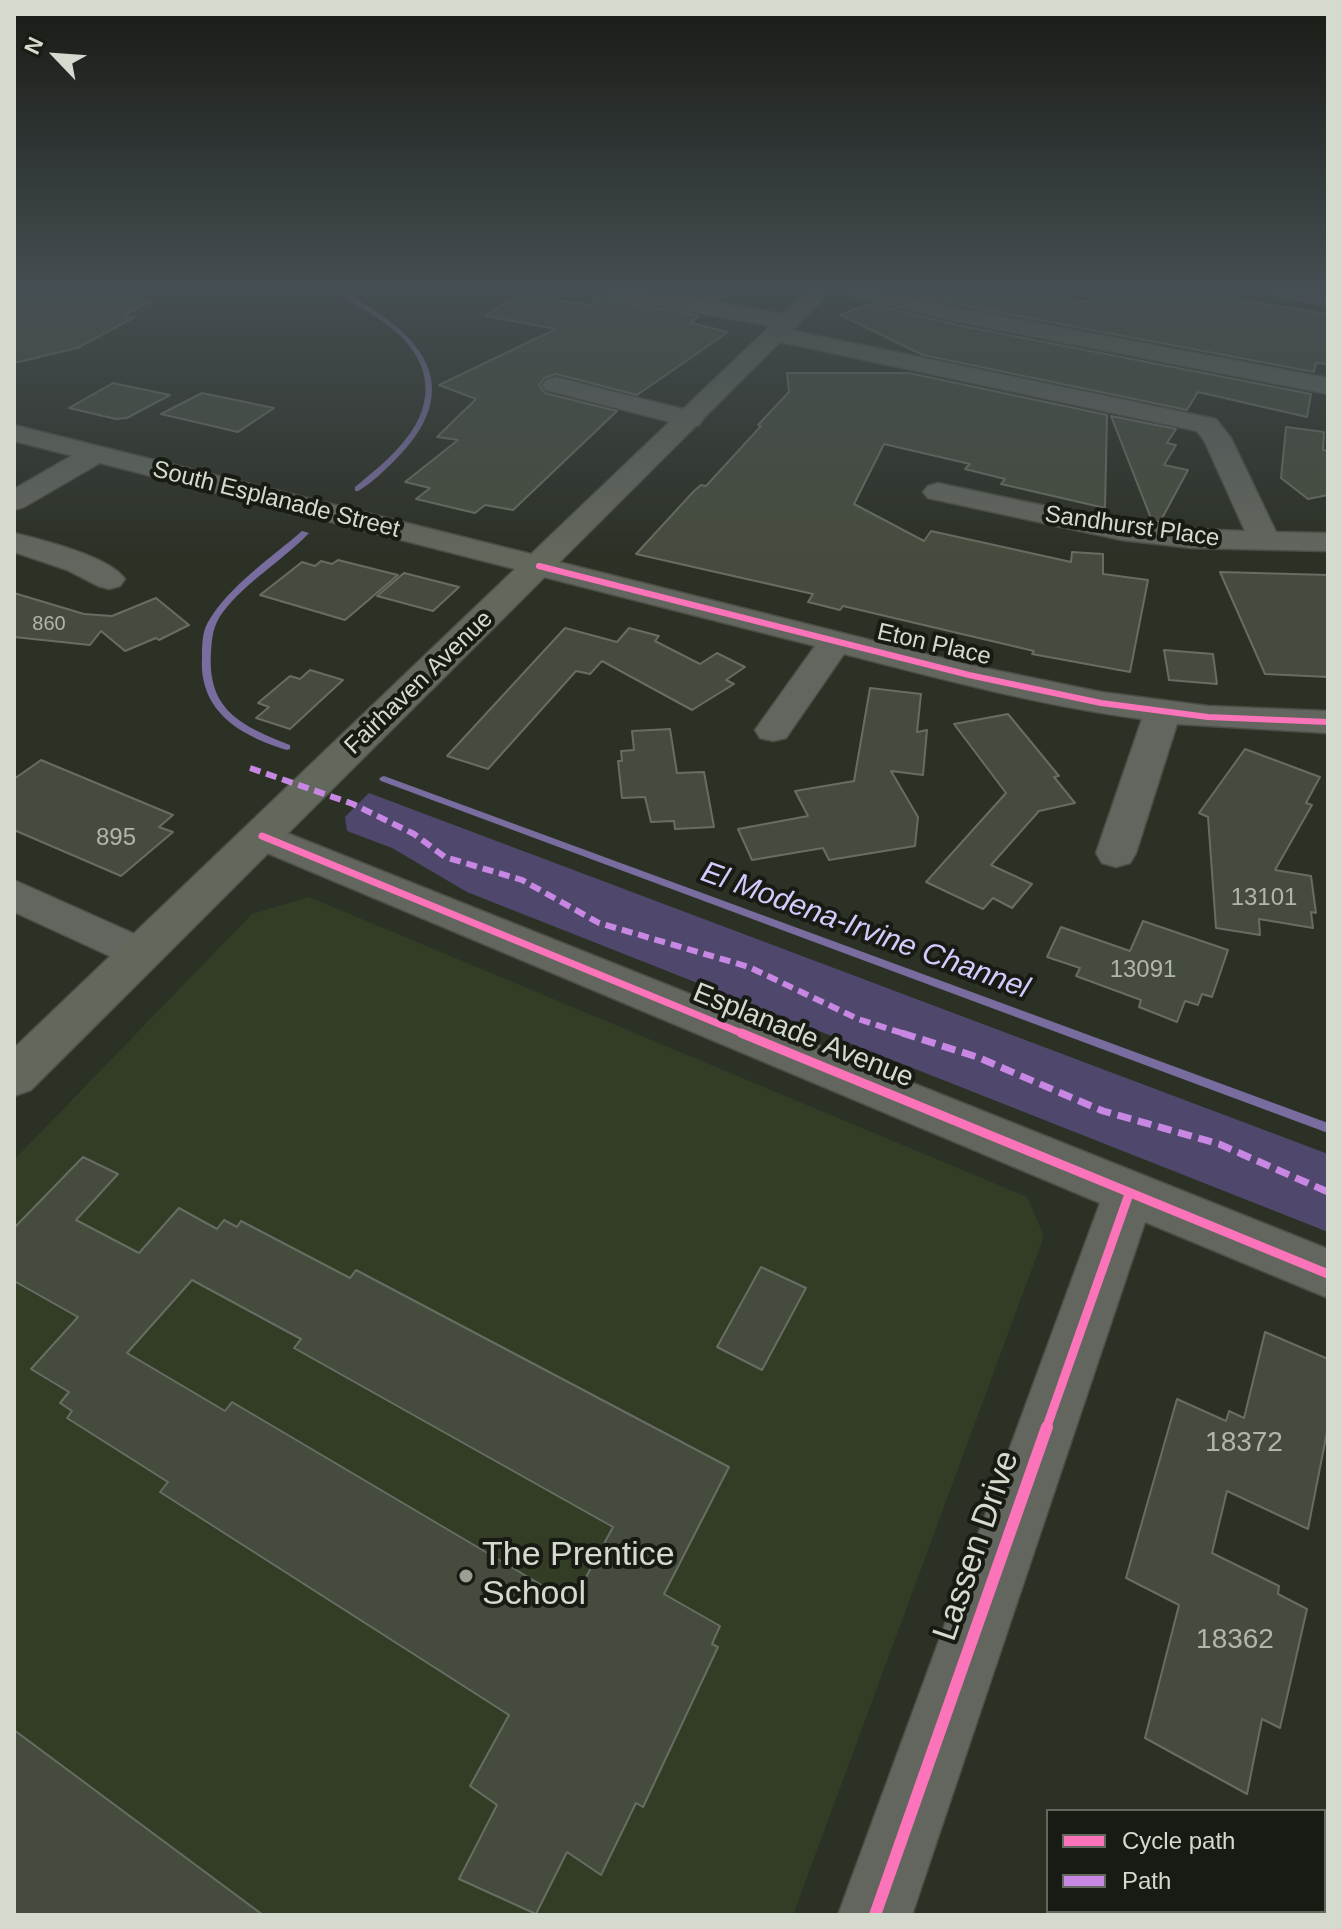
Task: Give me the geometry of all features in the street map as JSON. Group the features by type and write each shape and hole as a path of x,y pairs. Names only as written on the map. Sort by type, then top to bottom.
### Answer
{"main road":[{"name":"Fairhaven Avenue","path":"14,1077 732,377"},
{"name":"South Esplanade Street","path":"14,433 539,566"}],"street":[{"path":"996,377 1206,425 1217,438 1265,541"},
{"path":"1281,377 1328,386"},
{"path":"555,385 690,419"},
{"path":"14,501 95,454"},
{"name":"Sandhurst Place","path":"938,492 1122,531 1192,539 1328,542"},
{"path":"14,542 78,563 109,579"},
{"name":"Eton Place","path":"539,566 984,678 1162,713 1328,722"},
{"name":"Eton Place","path":"773,730 835,642"},
{"path":"1116,853 1162,713"},
{"name":"Esplanade Avenue","path":"262,836 1328,1274"},
{"path":"14,895 140,954"},
{"name":"Lassen Drive","path":"875,1915 1129,1194"}],"shaded area":[{"path":"369,793 1328,1154 1328,1232 467,892 392,848 347,831 345,817"},
{"name":"The Prentice School","path":"309,897 1027,1197 1044,1236 793,1915 14,1915 14,1160 252,914"}],"building":[{"path":"456,377 547,377 539,385 545,393 617,411 513,510 485,505 475,513 416,499 430,488 405,482 458,440 437,437 476,399 439,385"},
{"path":"568,377 663,377 637,395"},
{"path":"787,377 928,377 1107,415 1105,508 1001,484 1005,479 965,469 970,464 884,444 854,504 924,541 931,531 1071,562 1072,552 1103,554 1103,574 1148,580 1130,672 1032,654 1034,651 843,606 840,610 808,602 813,594 636,554 694,491 701,485 706,486 789,392"},
{"path":"1029,377 1224,377 1311,394 1307,417 1198,392 1187,410"},
{"path":"113,383 170,395 127,418 116,419 69,408"},
{"path":"202,393 274,408 238,432 161,414"},
{"path":"1111,416 1176,429 1167,443 1176,445 1164,465 1188,470 1160,522 1152,521"},
{"path":"1286,427 1324,432 1323,450 1328,451 1328,495 1308,499 1281,478"},
{"path":"338,560 398,575 345,620 260,595 302,562 315,566 321,561 332,564"},
{"path":"1220,572 1328,575 1328,677 1265,674"},
{"path":"404,573 459,587 433,611 377,596"},
{"path":"14,593 84,614 112,616 156,598 189,625 159,640 156,638 125,651 101,631 90,645 14,637"},
{"path":"565,628 617,642 629,628 659,636 655,641 700,664 717,653 745,667 726,680 734,684 692,710 602,661 590,674 576,671 488,769 447,756"},
{"path":"1164,650 1213,654 1217,684 1169,680"},
{"path":"310,670 343,680 290,729 256,718 269,707 258,703 290,676 300,679"},
{"path":"870,688 921,694 917,732 927,730 923,775 891,771 918,817 915,846 829,860 823,848 752,860 738,829 808,816 795,791 854,781"},
{"path":"1008,714 1059,776 1054,777 1075,803 1039,811 991,865 1032,884 1012,908 993,898 983,909 926,882 1006,793 954,724"},
{"path":"670,729 677,773 704,772 714,827 675,829 674,821 651,822 645,797 622,798 618,761 622,761 621,751 634,750 632,731"},
{"path":"1245,749 1320,777 1306,803 1312,805 1275,870 1311,876 1316,913 1311,912 1313,928 1259,919 1260,935 1216,928 1208,817 1199,813"},
{"path":"41,760 173,815 159,827 173,832 121,876 14,830 14,779"},
{"path":"1143,921 1228,950 1212,997 1202,994 1198,1005 1185,1001 1177,1022 1139,1007 1141,1000 1076,976 1080,968 1047,957 1061,927 1130,951"},
{"path":"83,1157 118,1174 76,1220 139,1253 179,1208 217,1229 224,1220 237,1227 241,1221 350,1278 356,1270 729,1467 664,1594 720,1626 712,1644 718,1647 643,1807 636,1803 601,1875 567,1852 536,1914 459,1879 497,1805 470,1786 509,1715 160,1492 168,1482 67,1418 72,1411 60,1403 69,1392 31,1369 78,1317 14,1281 14,1228","holes":["192,1280 301,1339 294,1348 613,1527 572,1603 232,1402 225,1411 127,1353"]},
{"path":"761,1267 806,1288 762,1370 717,1347"},
{"path":"1265,1332 1328,1359 1328,1427 1308,1529 1227,1491 1212,1553 1279,1586 1278,1594 1307,1609 1280,1728 1262,1719 1247,1794 1145,1738 1179,1605 1126,1578 1177,1399 1226,1421 1229,1411 1244,1418"},
{"path":"14,1730 263,1915 14,1915"}],"waterway":[{"name":"El Modena-Irvine Channel","path":"358,489 396,455 415,432 427,405 429,377"},
{"name":"El Modena-Irvine Channel","path":"287,747 240,725 217,704 205,674 207,643 211,624 219,612 254,576 305,533"},
{"name":"El Modena-Irvine Channel","path":"384,779 1328,1128"}],"marked path":[{"path":"250,768 353,804 414,834 445,857 522,880 599,923 749,967 858,1019 977,1057 1103,1111 1219,1144 1328,1192"}],"cycle path":[{"path":"539,566 969,675 1101,703 1208,717 1328,722"},
{"path":"262,836 1328,1274"},
{"path":"875,1915 1129,1194"}],"place":[{"name":"The Prentice School","path":"466,1576"}]}
